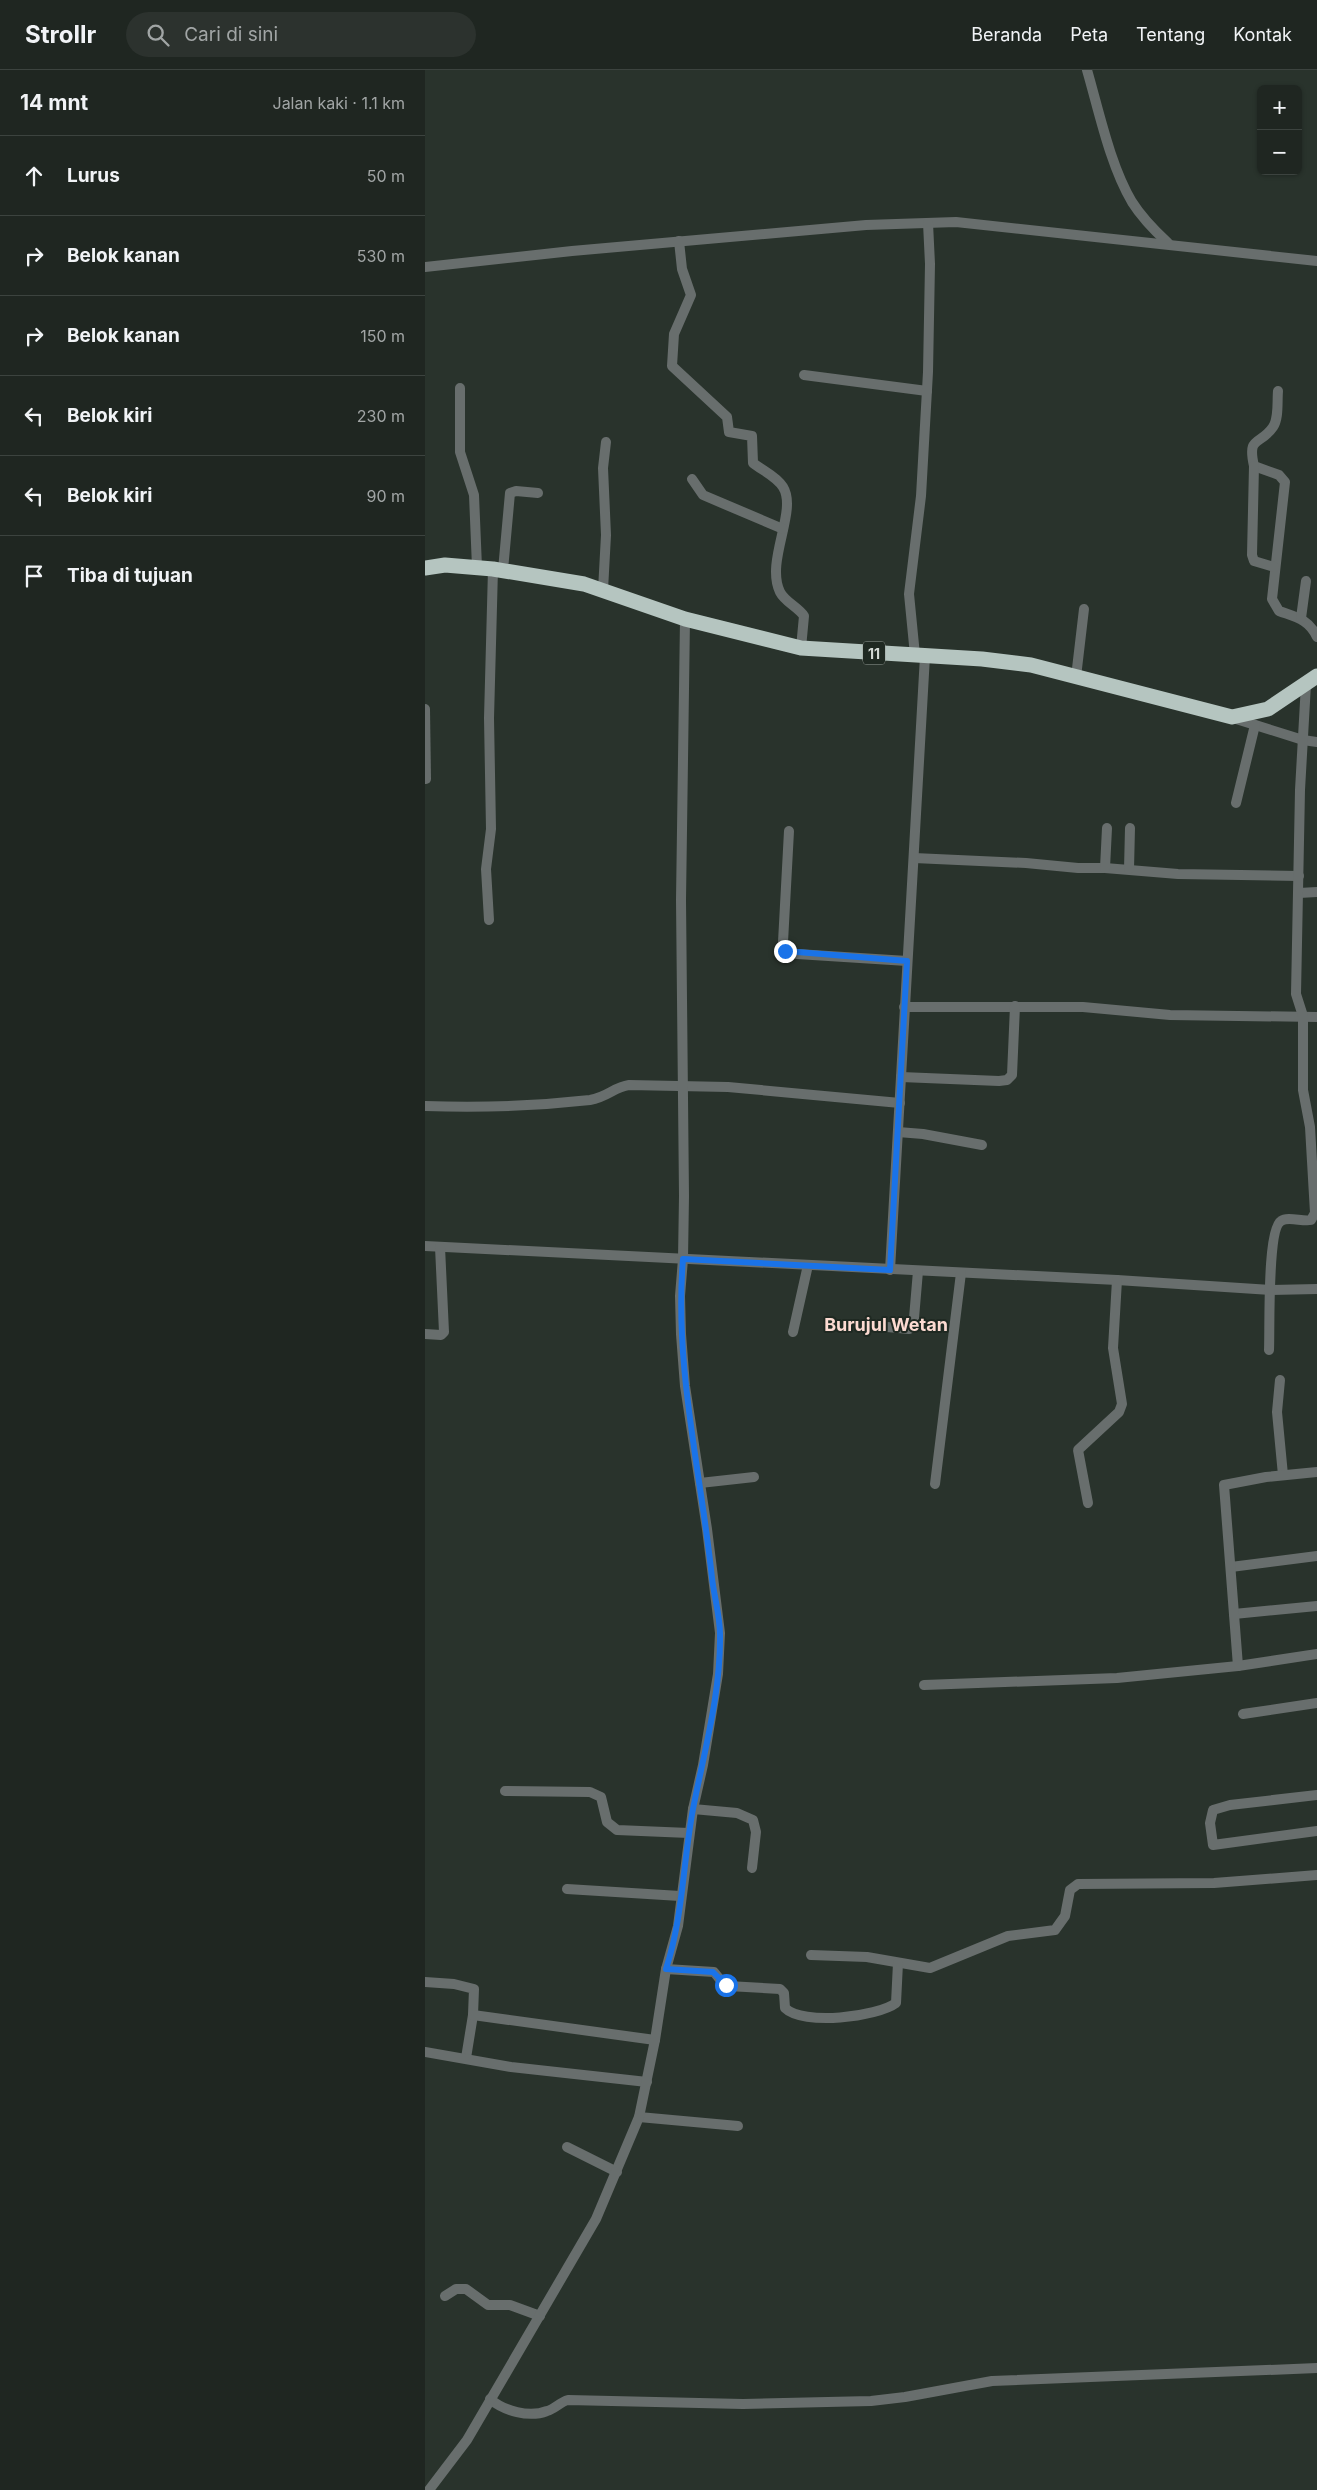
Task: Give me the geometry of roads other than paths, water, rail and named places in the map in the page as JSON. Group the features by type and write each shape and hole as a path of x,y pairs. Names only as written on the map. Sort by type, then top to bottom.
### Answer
{"highway":[{"name":"11","path":"425,568 445,565 498,569 584,584 685,620 801,648 1009,662 1232,717 1268,709 1311,680"}],"street":[{"path":"1087,70 1103,128 1124,186 1133,203 1149,225 1168,243"},
{"path":"425,267 679,241 865,225 956,222 1168,243 1317,261"},
{"path":"890,1270 914,858 920,655 909,594 921,496 927,391 930,264 928,223"},
{"path":"679,241 682,269 691,295 674,334 671,351 673,368 727,417 729,432 753,437 753,463 778,481 787,497 777,578 780,591 804,616 801,648"},
{"path":"804,375 927,391"},
{"path":"460,388 461,452 474,495 477,567"},
{"path":"1274,567 1255,561 1252,556 1254,466 1251,452 1253,445 1273,427 1277,416 1278,391"},
{"path":"603,590 606,525 603,468 606,442"},
{"path":"1254,466 1279,475 1285,482 1274,567 1272,599 1279,611 1301,618 1309,623 1317,637"},
{"path":"692,479 703,495 783,529"},
{"path":"489,920 486,869 491,829 489,718 498,569 510,493 516,490 538,493"},
{"path":"1301,618 1306,581"},
{"path":"1076,677 1084,609"},
{"path":"429,2490 467,2440 596,2219 639,2117 655,2040 666,1969 678,1926 680,1896 689,1833 703,1765 715,1691 720,1633 685,1386 681,1334 683,1086 681,900 685,620"},
{"path":"1269,1350 1271,1257 1278,1223 1285,1219 1299,1222 1311,1220 1315,1213 1310,1127 1303,1085 1303,1016 1295,994 1303,740 1311,680"},
{"path":"425,709 426,778"},
{"path":"1232,717 1303,740 1317,742"},
{"path":"1236,803 1255,725"},
{"path":"1105,868 1107,828"},
{"path":"1129,869 1130,828"},
{"path":"789,831 783,942 785,951 907,961"},
{"path":"914,858 1026,863 1078,868 1129,869 1178,874 1299,876"},
{"path":"1299,893 1317,892"},
{"path":"901,1076 999,1081 1009,1079 1012,1075 1015,1006"},
{"path":"904,1007 1083,1007 1170,1015 1317,1017"},
{"path":"425,1106 465,1107 580,1100 605,1097 624,1086 728,1087 900,1103"},
{"path":"898,1132 923,1134 982,1145"},
{"path":"425,1246 1117,1280 1271,1290 1317,1289"},
{"path":"425,1334 441,1335 443,1332 440,1247"},
{"path":"793,1332 808,1265"},
{"path":"865,1325 909,1329 913,1325 919,1271"},
{"path":"935,1484 961,1273"},
{"path":"1088,1503 1078,1450 1119,1412 1121,1404 1113,1348 1117,1280"},
{"path":"1280,1380 1277,1412 1283,1475"},
{"path":"1238,1666 1224,1485 1283,1475 1317,1472"},
{"path":"700,1483 754,1477"},
{"path":"1231,1567 1317,1556"},
{"path":"1234,1614 1317,1606"},
{"path":"924,1685 1117,1678 1238,1666 1317,1654"},
{"path":"1243,1714 1317,1703"},
{"path":"505,1791 590,1792 601,1797 607,1822 617,1830 689,1833"},
{"path":"1317,1795 1230,1805 1213,1810 1210,1823 1213,1845 1317,1831"},
{"path":"693,1809 737,1813 753,1820 757,1832 752,1868"},
{"path":"811,1955 867,1957 898,1964 926,1968 934,1967 1008,1936 1055,1930 1065,1916 1070,1890 1078,1884 1213,1883 1317,1875"},
{"path":"567,1889 680,1896"},
{"path":"666,1969 717,1973 722,1982 727,1986 780,1989 784,1993 785,2008 789,2012 815,2017 839,2017 860,2015 895,2005 898,1998 898,1964"},
{"path":"425,1982 473,1988 473,2015 467,2058"},
{"path":"473,2015 655,2040"},
{"path":"425,2052 467,2058 511,2068 647,2082"},
{"path":"639,2117 739,2126"},
{"path":"567,2147 617,2172"},
{"path":"445,2296 456,2289 463,2289 473,2293 488,2305 510,2305 540,2316"},
{"path":"490,2399 500,2408 528,2413 547,2412 568,2400 743,2404 871,2401 905,2397 993,2381 1317,2368"}],"district":[{"name":"Burujul Wetan","path":"886,1324"}]}
